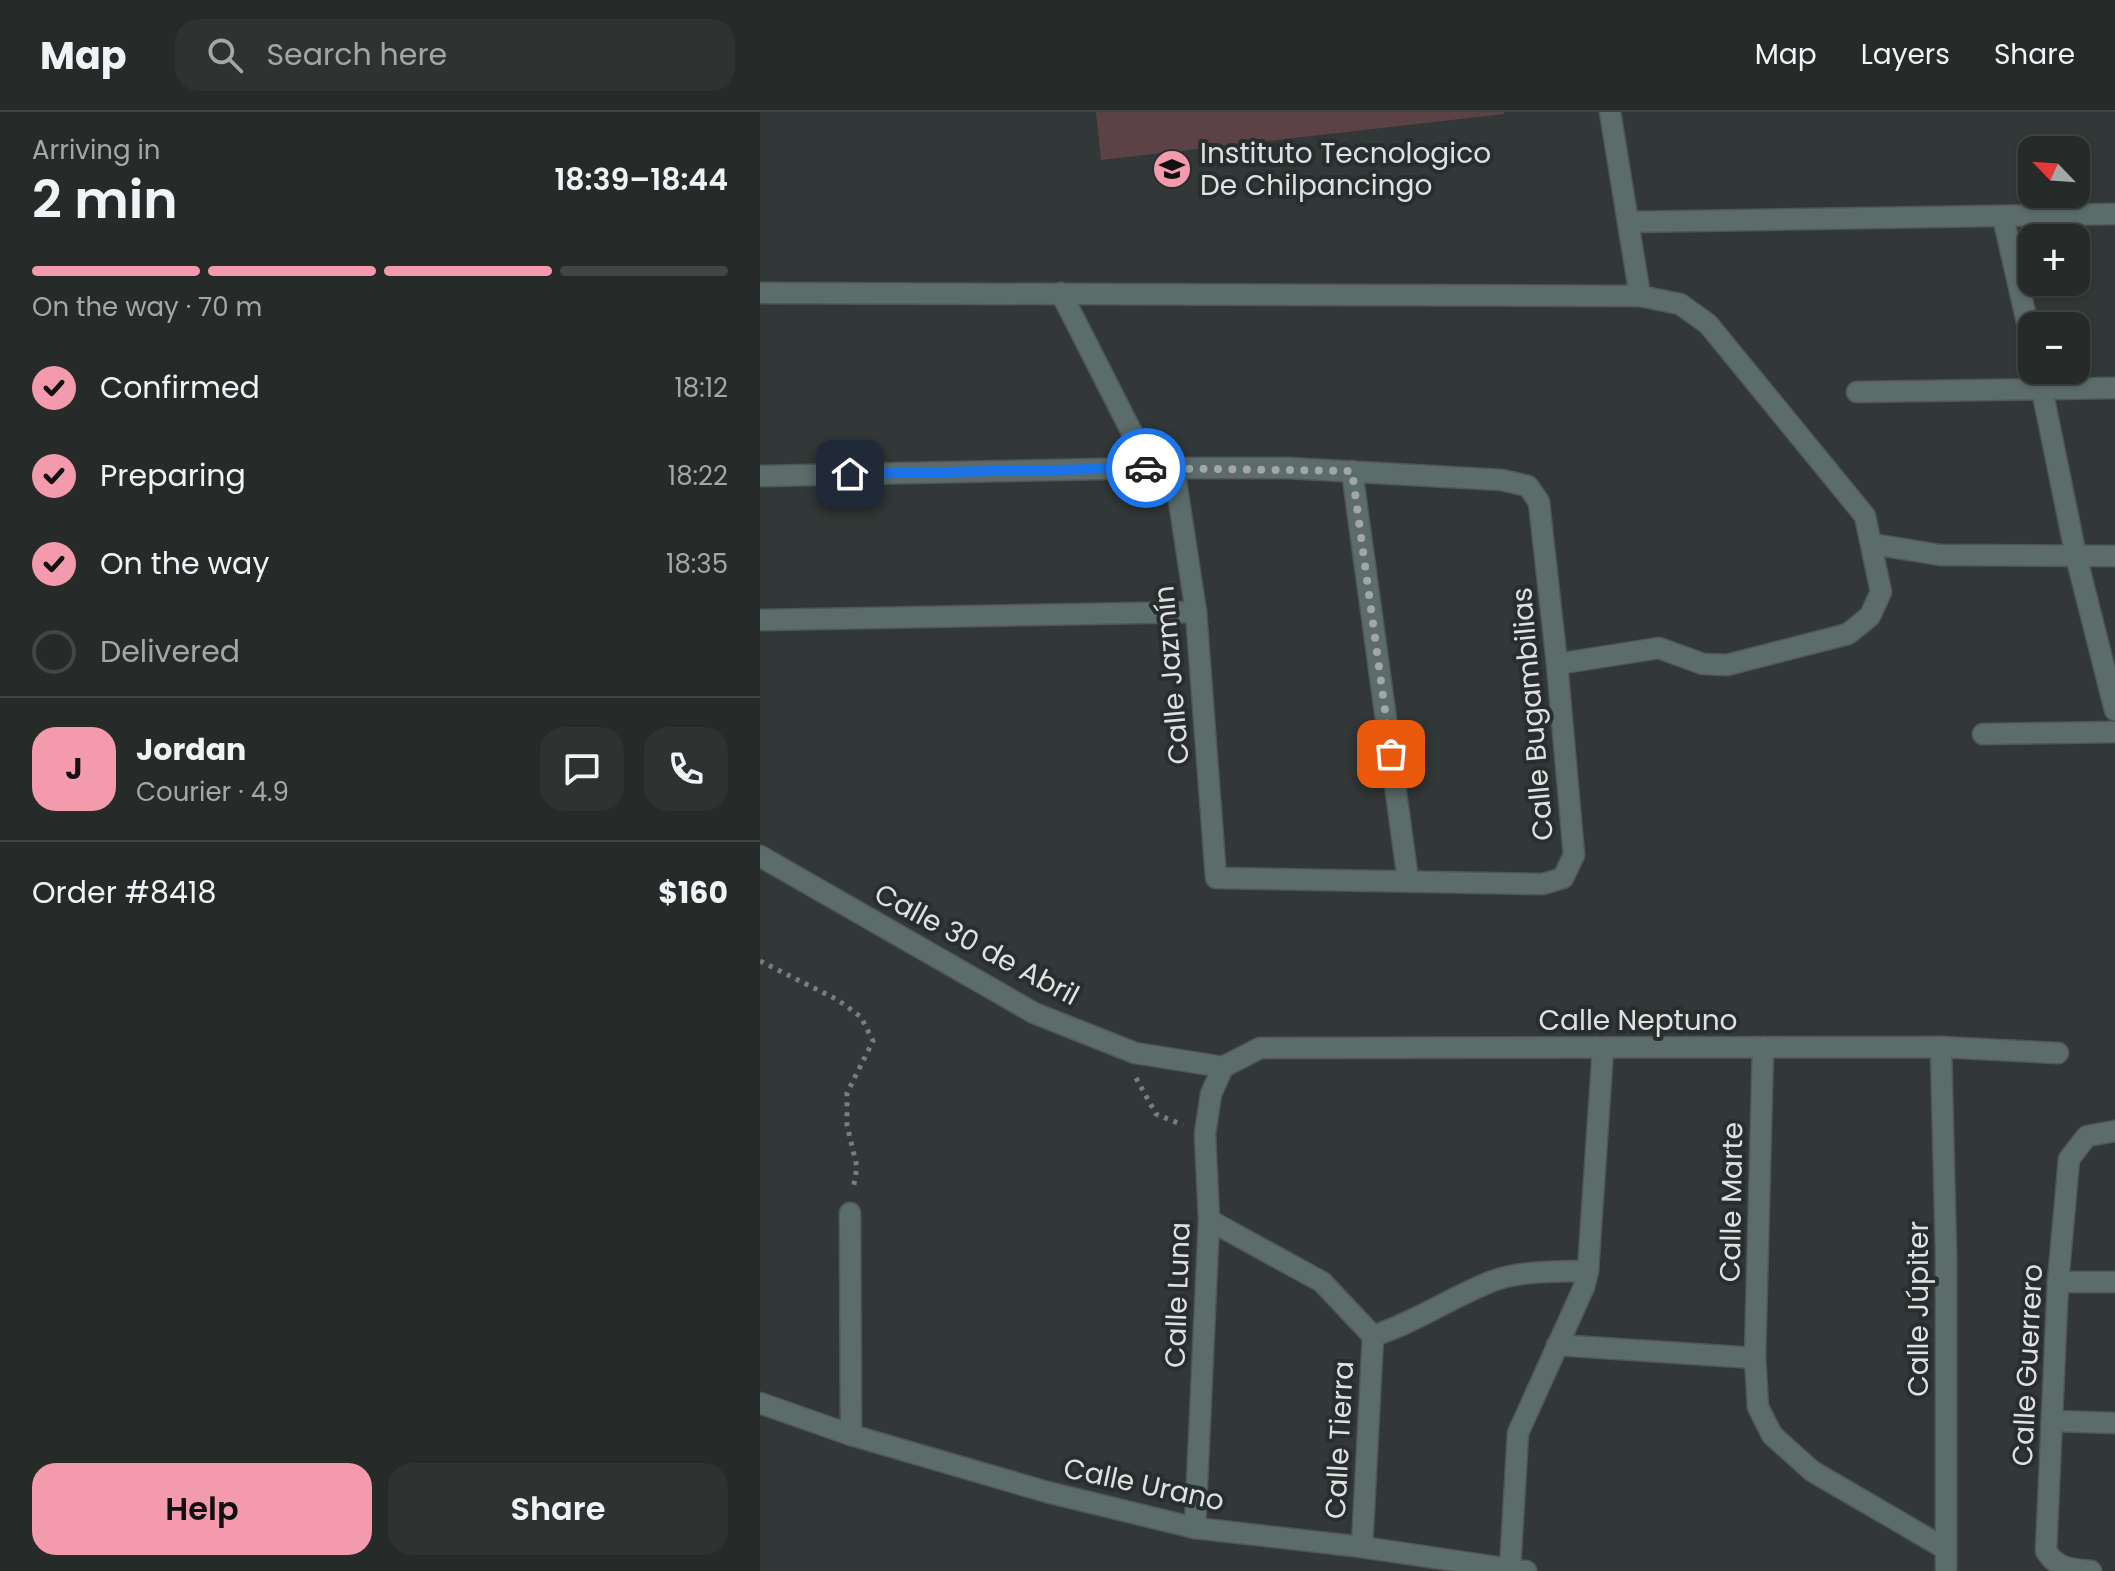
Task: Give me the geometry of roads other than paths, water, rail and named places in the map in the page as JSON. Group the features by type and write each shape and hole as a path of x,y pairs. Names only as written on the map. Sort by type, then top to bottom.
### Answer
{"street":[{"path":"1610,112 1640,296"},
{"path":"1629,222 2115,214"},
{"path":"2003,217 2025,312"},
{"path":"760,293 1640,296 1680,304 1708,324 1865,516 1881,592 1870,616 1848,634 1727,665 1703,664 1659,648 1557,664"},
{"path":"1061,293 1150,468"},
{"path":"1857,392 2018,381"},
{"path":"2041,384 2076,556 2115,710"},
{"path":"2082,384 2115,388"},
{"path":"760,476 1150,468 1352,471 1408,880"},
{"name":"Calle Jazmín","path":"1174,468 1196,612 1216,878"},
{"name":"Calle Bugambilias","path":"1216,878 1543,884 1563,878 1574,855 1539,502 1528,486 1502,480 1352,471"},
{"path":"1872,544 1940,555 2115,556"},
{"path":"760,620 1196,612"},
{"path":"1983,734 2115,732"},
{"name":"Calle 30 de Abril","path":"760,856 1034,1013 1135,1053 1223,1067"},
{"name":"Calle Marte","path":"1763,1047 1755,1358 1758,1407 1772,1435 1812,1471 1946,1549"},
{"name":"Calle Neptuno","path":"1223,1067 1260,1048 1941,1047 2058,1053"},
{"name":"Calle Júpiter","path":"1941,1047 1946,1255 1946,1571"},
{"path":"1516,1570 1518,1433 1584,1287 1588,1271 1603,1048"},
{"name":"Calle Luna","path":"1195,1528 1209,1220 1205,1134 1211,1094 1223,1067"},
{"name":"Calle Guerrero","path":"2091,1571 2065,1568 2053,1562 2046,1551 2058,1282 2069,1159 2087,1136 2115,1131"},
{"path":"850,1213 851,1435"},
{"path":"1209,1220 1322,1282 1373,1336 1396,1329 1492,1281 1538,1272 1588,1271"},
{"path":"2058,1282 2115,1282"},
{"name":"Calle Tierra","path":"1362,1547 1373,1336"},
{"path":"1557,1345 1755,1358"},
{"name":"Calle Urano","path":"760,1403 851,1435 1047,1492 1195,1528 1362,1547 1516,1570"},
{"path":"2052,1421 2115,1423"}],"place":[{"name":"Instituto Tecnologico De Chilpancingo","path":"1172,169"}]}
